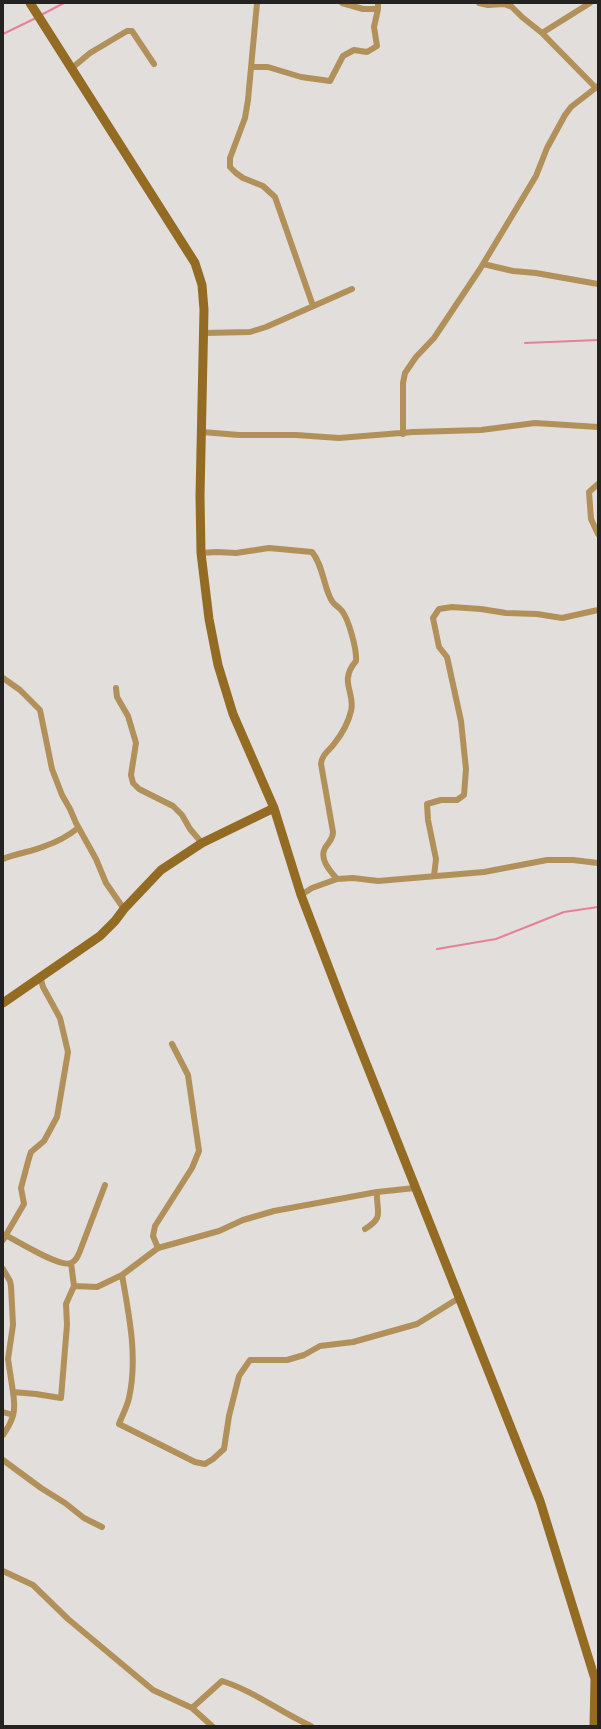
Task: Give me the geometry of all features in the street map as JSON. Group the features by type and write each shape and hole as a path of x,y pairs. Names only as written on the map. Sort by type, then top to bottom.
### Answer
{"main road":[{"path":"30,3 195,264 202,285 204,333 200,496 201,554 209,619 218,665 233,714 274,808 302,895 415,1188 540,1501 597,1679 594,1726"},
{"path":"3,1003 100,936 161,870 202,842 274,808"}],"street":[{"path":"256,3 248,100 245,118 230,158 230,166 243,178 263,186 275,197 313,306"},
{"path":"251,67 268,67 301,77 330,81 342,56 354,50 367,52 377,46 374,27 378,6 363,9 342,3"},
{"path":"403,434 404,384 406,373 416,357 434,338 483,264 536,176 565,115 571,107 597,87 542,33 512,7 504,4 488,5 479,3"},
{"path":"542,33 590,3"},
{"path":"72,68 90,53 127,31 132,31 154,64"},
{"path":"483,264 513,271 536,273 598,284"},
{"path":"204,333 250,332 266,328 352,289"},
{"path":"202,432 239,435 296,435 340,438 481,430 535,423 598,427"},
{"path":"598,484 589,492 591,519 598,534"},
{"path":"201,554 217,552 236,553 269,548 312,552 317,558 334,605 342,612 354,640 356,661 349,671 348,686 352,708 344,730 334,745 322,756 321,764 333,832 332,841 324,852 324,861 337,878"},
{"path":"434,876 436,859 428,820 427,804 441,800 456,800 464,795 466,769 461,721 447,657 439,647 433,618 438,609 452,607 481,609 506,613 537,614 562,618 598,610"},
{"path":"3,678 20,690 40,710 52,770 62,795 78,828 96,859 106,883 124,909"},
{"path":"116,688 118,702 128,716 136,743 131,775 132,783 140,789 173,806 182,815 190,829 202,842"},
{"path":"3,859 18,853 44,847 66,837 78,828"},
{"path":"302,895 312,888 337,878 378,881 484,872 547,860 573,860 598,863"},
{"path":"40,976 43,987 60,1018 68,1052 57,1117 44,1141 31,1152 21,1188 24,1204 4,1238 60,1263 71,1263 75,1260 80,1251 105,1185"},
{"path":"158,1248 154,1236 156,1226 192,1168 199,1151 198,1135 188,1075 172,1044"},
{"path":"74,1286 97,1287 122,1275 158,1248 219,1231 243,1220 274,1211 377,1192 415,1188"},
{"path":"365,1229 377,1219 377,1192"},
{"path":"13,1392 61,1398 67,1325 66,1304 74,1286 71,1263"},
{"path":"3,1269 10,1281 11,1286 13,1325 8,1359 15,1407 12,1421 3,1434"},
{"path":"122,1275 132,1333 132,1377 129,1399 119,1424 177,1454 195,1462 205,1464 224,1449 229,1416 240,1376 250,1360 287,1360 304,1355 320,1346 353,1342 417,1324 459,1298"},
{"path":"3,1412 13,1415"},
{"path":"3,1460 84,1518 102,1527"},
{"path":"3,1571 33,1585 68,1619 153,1690 192,1708 212,1726"},
{"path":"192,1708 222,1681 241,1687 297,1720 311,1726"}],"waterway":[{"path":"41,15 64,3"},
{"path":"3,34 36,18"},
{"path":"525,343 598,340"},
{"path":"437,949 496,939 564,912 598,907"}]}
